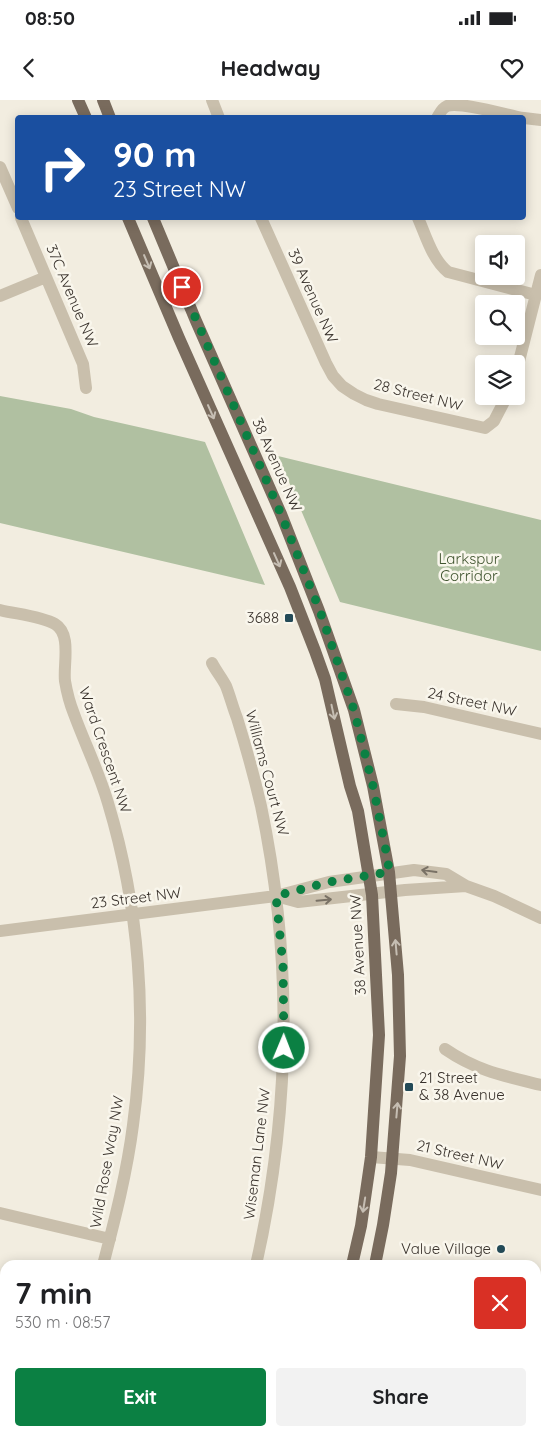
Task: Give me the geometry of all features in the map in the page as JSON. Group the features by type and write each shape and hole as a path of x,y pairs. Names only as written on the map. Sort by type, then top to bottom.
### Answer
{"main road":[{"path":"78,100 85,115"},
{"path":"103,100 109,115"},
{"name":"38 Avenue NW","path":"129,220 178,338 290,587 315,651 325,679 350,786 358,811 372,895 379,1035 371,1157 353,1260"},
{"name":"38 Avenue NW","path":"154,220 281,514 320,611 354,710 373,786 389,872 400,1022 398,1095 393,1158 375,1260"}],"street":[{"path":"212,100 218,115"},
{"path":"440,113 454,104 509,115"},
{"path":"526,118 541,120"},
{"path":"0,167 15,201"},
{"name":"37C Avenue NW","path":"23,220 83,364 86,388"},
{"name":"39 Avenue NW","path":"262,220 326,363 333,376 342,386"},
{"path":"419,220 433,254 448,272 536,295"},
{"path":"520,355 541,274"},
{"path":"0,296 46,277"},
{"name":"28 Street NW","path":"342,386 354,394 378,404 485,428 489,426 503,405"},
{"name":"Ward Crescent NW","path":"0,610 54,624 59,627 62,633 67,690 73,712 99,776 108,804 129,891 132,915"},
{"name":"Williams Court NW","path":"212,663 226,686 250,763 269,846 276,896"},
{"name":"24 Street NW","path":"396,704 424,707 541,734"},
{"name":"23 Street NW","path":"0,931 276,896 329,882 389,872 414,870 446,874 466,886 494,896 541,918"},
{"name":"23 Street NW","path":"276,896 298,902 466,886"},
{"name":"Wiseman Lane NW","path":"257,1260 273,1180 282,1081 284,991 276,896"},
{"name":"Wild Rose Way NW","path":"104,1260 129,1151 138,1076 140,1004 132,915"},
{"path":"445,1049 460,1060 482,1070 541,1085"},
{"name":"21 Street NW","path":"371,1157 410,1160 541,1190"},
{"path":"0,1213 110,1239"}],"green space":[{"path":"0,396 71,409 94,417 205,442 265,585 0,523"},
{"name":"Larkspur Corridor","path":"278,456 541,520 541,651 340,602"}],"place":[{"name":"3688","path":"289,618"},
{"name":"21 Street & 38 Avenue","path":"409,1087"},
{"name":"Value Village","path":"501,1249"}],"route":[{"path":"182,287 281,514 320,611 354,710 373,786 388,861 389,872 329,882 276,896 283,965 284,1048"}]}
